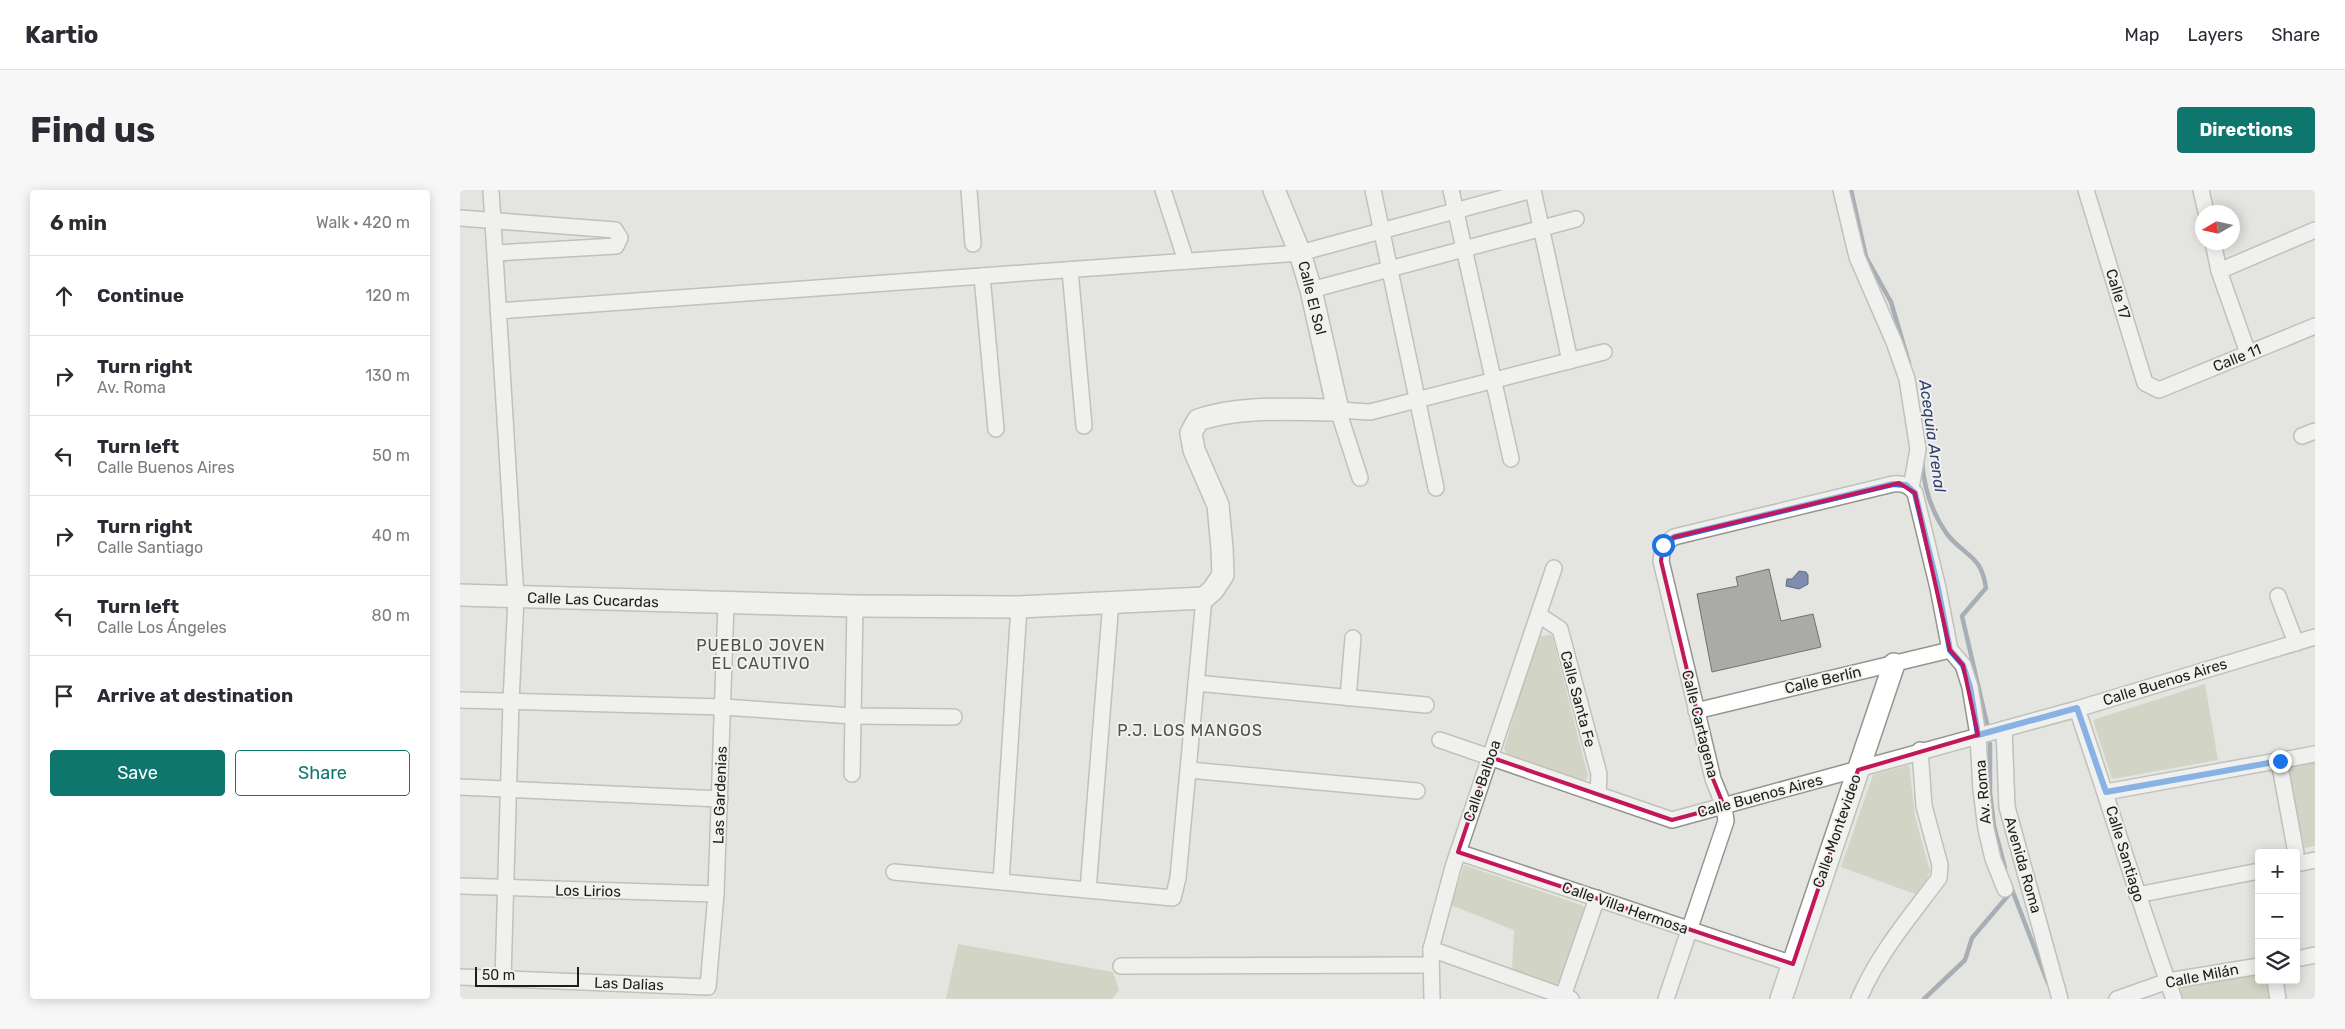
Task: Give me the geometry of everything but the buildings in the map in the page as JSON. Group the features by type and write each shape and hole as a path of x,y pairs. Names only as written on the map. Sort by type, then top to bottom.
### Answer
{"street":[{"path":"491,190 516,598 503,978"},
{"path":"968,190 973,244"},
{"path":"1163,190 1186,261"},
{"name":"Calle El Sol","path":"1274,190 1300,252 1311,290 1338,410"},
{"path":"1373,190 1436,488"},
{"path":"1451,190 1511,459"},
{"path":"498,311 1300,252 1532,190 1542,228 1570,361"},
{"path":"1841,190 1857,257 1894,342 1906,378 1918,449 1913,490"},
{"name":"Calle 17","path":"2086,190 2145,383 2159,390"},
{"path":"2201,190 2204,205"},
{"path":"460,218 492,222 614,230 620,238 616,246 496,253"},
{"path":"1311,290 1576,219"},
{"path":"2219,271 2315,230"},
{"path":"2215,250 2219,271 2248,353"},
{"path":"1070,270 1084,426"},
{"path":"982,276 996,429"},
{"name":"Calle 11","path":"2159,390 2315,326"},
{"path":"894,872 1173,898 1178,878 1204,598 1213,590 1223,575 1218,505 1194,450 1191,433 1198,420 1210,416 1246,411 1338,410 1370,412 1604,352"},
{"path":"1338,410 1360,478"},
{"name":"Calle Cartagena","path":"1666,999 1726,821 1724,806 1713,779 1661,560 1663,545 1674,537 1893,484 1899,483 1913,490"},
{"name":"Av. Roma","path":"1913,490 1938,588 1950,650 1963,665 1970,687 1978,735 1981,790 1986,828 1993,859 2005,889"},
{"name":"Calle Balboa","path":"1432,999 1431,949 1458,852 1554,568"},
{"name":"Calle Las Cucardas","path":"460,595 855,606 1019,607 1111,601 1204,598"},
{"path":"2278,596 2296,643"},
{"path":"1088,890 1111,601"},
{"name":"Las Gardenias","path":"708,987 716,894 726,603"},
{"path":"852,774 855,606"},
{"path":"1001,882 1019,607"},
{"name":"Calle Santa Fe","path":"1538,615 1560,629 1598,774 1598,794"},
{"name":"Calle Buenos Aires","path":"1440,740 1672,820 2077,708 2315,637"},
{"path":"1348,698 1353,638"},
{"name":"Calle Berlín","path":"1696,710 1950,650"},
{"name":"Calle Montevideo","path":"1781,999 1894,664"},
{"path":"1196,683 1426,706"},
{"path":"460,700 723,707 853,716 954,717"},
{"name":"Calle Santiago","path":"2077,708 2106,792 2137,895 2174,999"},
{"name":"Avenida Roma","path":"2004,728 2007,807 2060,999"},
{"path":"1860,999 1867,980 1885,950 1939,878 1940,865 1924,806 1920,750"},
{"path":"2106,792 2315,754"},
{"path":"2280,761 2294,849"},
{"path":"1189,770 1416,791"},
{"path":"460,788 720,799"},
{"name":"Calle Villa Hermosa","path":"1458,852 1792,964"},
{"path":"2300,859 2315,860"},
{"path":"2137,895 2255,872"},
{"name":"Los Lirios","path":"460,886 506,889 716,894"},
{"path":"1431,949 1567,998 1596,898"},
{"path":"2300,958 2315,955"},
{"path":"1121,966 1431,965"},
{"name":"Calle Milán","path":"2117,999 2168,981 2255,967"},
{"name":"Las Dalias","path":"460,977 708,987"},
{"path":"2276,984 2278,999"}],"highlighted area":[{"path":"1899,483 1915,493 1950,650 1963,665 1978,735 1858,770 1793,964 1458,852 1490,757 1672,820 1724,806 1713,779 1661,561 1663,545 1674,537"}],"green space":[{"path":"1552,635 1588,776 1585,781 1506,754 1504,749 1537,636"},
{"path":"2205,684 2218,760 2112,779 2093,720"},
{"path":"2315,762 2315,846 2304,848 2288,766"},
{"path":"1909,765 1915,816 1930,871 1926,882 1915,894 1841,867 1873,775"},
{"path":"1464,865 1585,908 1558,983 1551,986 1512,969 1514,930 1451,905"},
{"path":"958,944 1113,972 1119,990 1112,999 946,999"},
{"path":"2255,975 2255,984 2268,984 2270,999 2179,999 2178,988"}],"water":[{"path":"1799,571 1806,572 1808,584 1799,589 1786,586 1787,579 1792,579"}],"waterway":[{"name":"Acequia Arenal","path":"1851,190 1866,257 1891,302 1909,363"},
{"name":"Acequia Arenal","path":"1922,462 1927,490 1937,517 1947,534 1976,562 1984,577 1986,588 1962,616 1987,724"},
{"name":"Acequia Arenal","path":"1990,744 1990,793 1994,826 2005,868"},
{"path":"2011,887 2048,983"},
{"path":"1924,999 1965,960 1972,938 2012,891"}],"district":[{"name":"PUEBLO JOVEN EL CAUTIVO","path":"761,654"},
{"name":"P.J. LOS MANGOS","path":"1190,730"}],"route":[{"path":"1663,545 1669,538 1893,484 1906,485 1915,493 1938,588 1950,650 1963,665 1970,687 1978,735 2077,708 2106,792 2280,761"}]}
